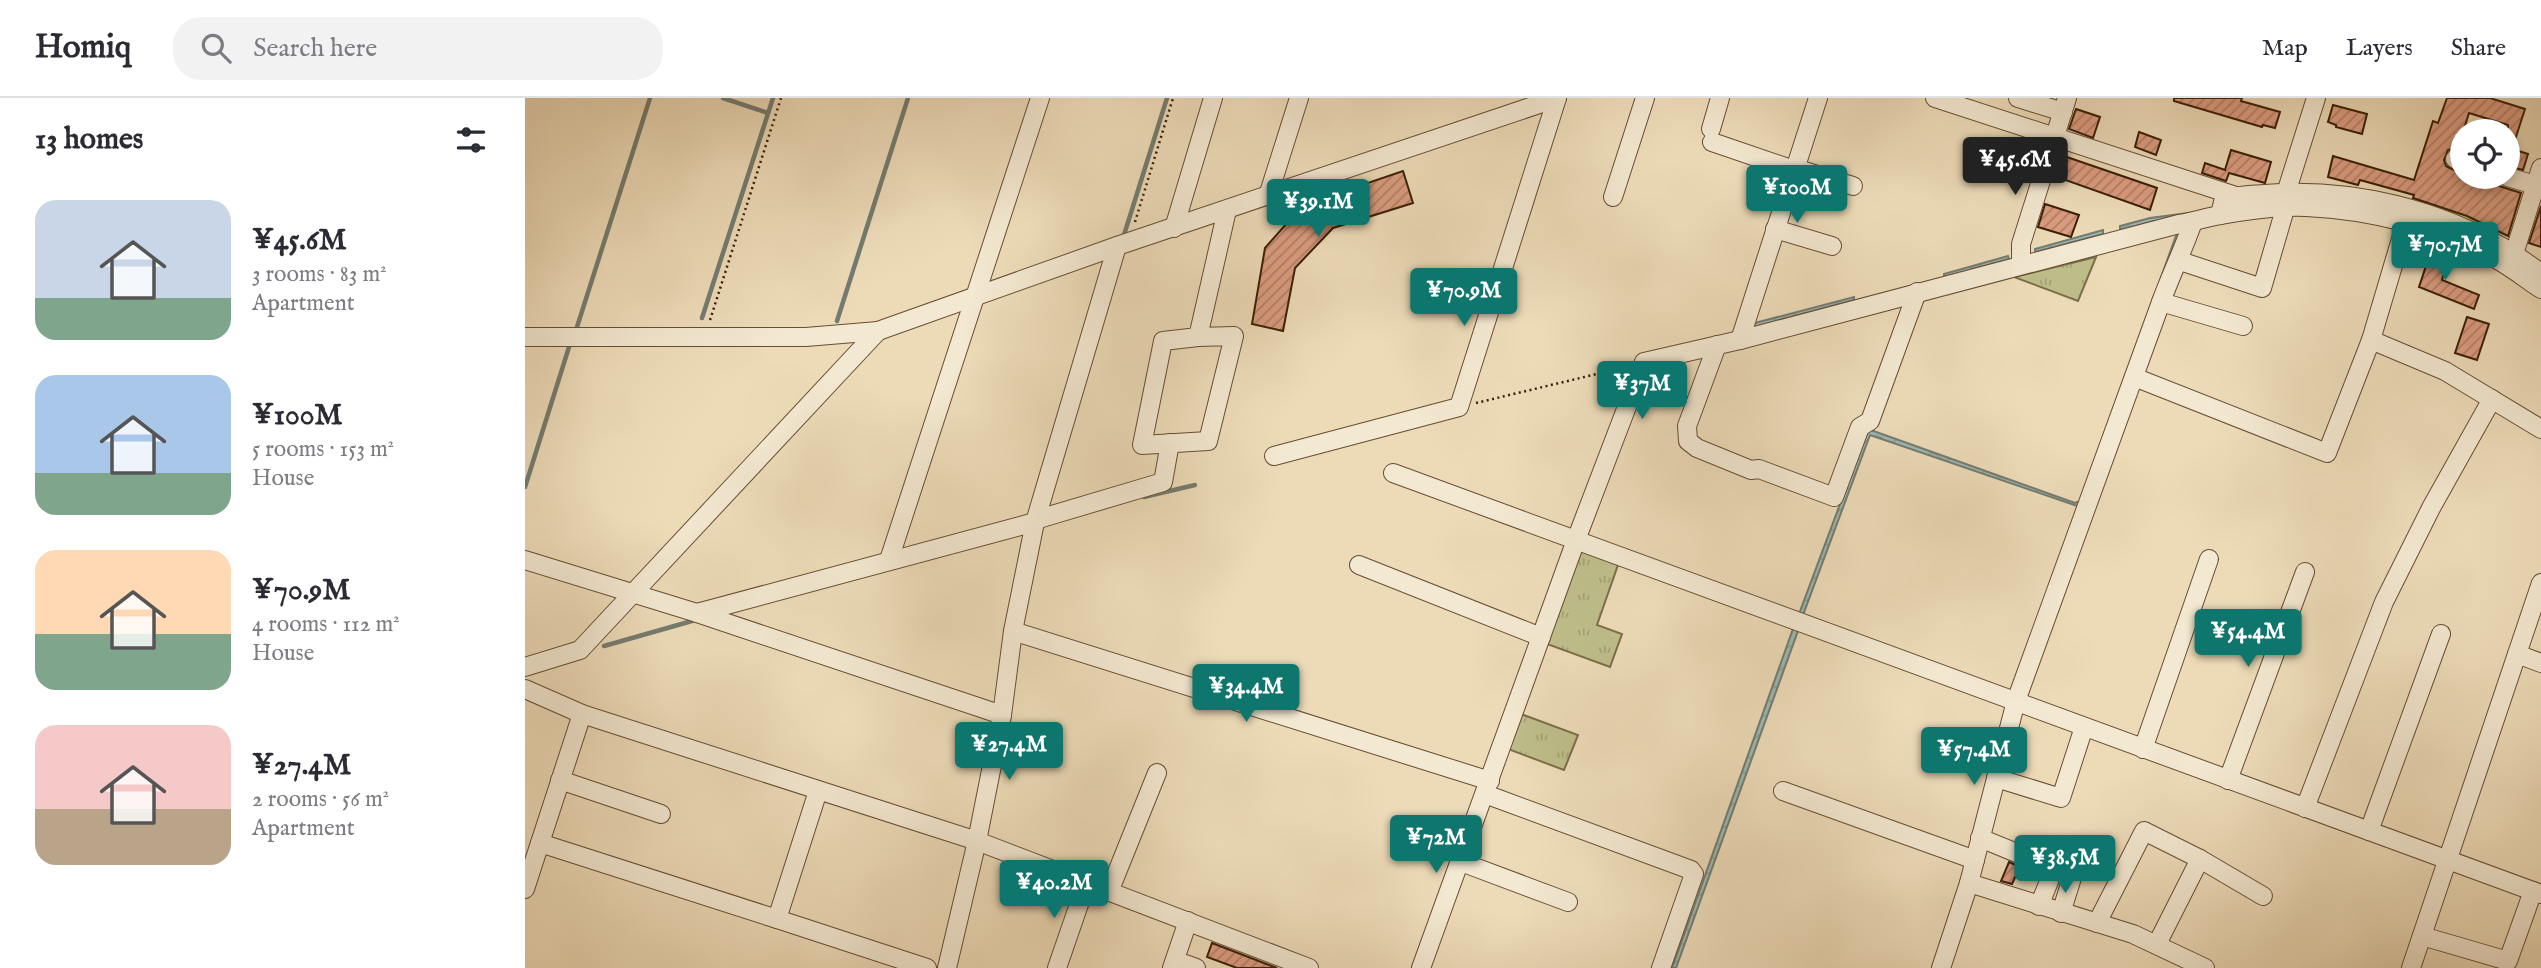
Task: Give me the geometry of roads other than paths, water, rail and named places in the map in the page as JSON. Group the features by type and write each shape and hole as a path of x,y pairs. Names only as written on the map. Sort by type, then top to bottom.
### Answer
{"street":[{"path":"889,560 1040,98"},
{"path":"1174,228 1213,98"},
{"path":"1268,196 1299,98"},
{"path":"525,337 806,337 878,331 1123,244 1557,98"},
{"path":"1274,456 1459,407 1557,98"},
{"path":"1613,197 1645,98"},
{"path":"1720,98 1711,136 1794,169 1853,186"},
{"path":"1740,340 1818,98"},
{"path":"1935,98 2239,197 2286,200 2349,196 2412,209 2468,229 2514,254 2541,273"},
{"path":"2018,98 2065,105 2021,244 2021,265"},
{"path":"2180,261 2262,288 2316,98"},
{"path":"2514,254 2541,168"},
{"path":"2520,181 2535,186"},
{"path":"2220,215 2223,202 2239,197"},
{"path":"1421,968 1576,540 1644,362 1740,340 2021,265 2286,200 2305,207 2386,217 2441,233 2498,260 2541,289"},
{"path":"1198,337 1227,210"},
{"path":"1941,968 1969,883 2016,701 2161,302 2174,267 2180,261 2193,222"},
{"path":"2134,377 2327,453 2371,340 2406,222"},
{"path":"1775,229 1832,246"},
{"path":"947,968 978,841 1002,715 1013,631 1035,521 1123,244"},
{"path":"1717,345 1687,426 1688,441 1697,448 1751,470 1759,469 1834,497 1860,427 1870,421 1917,292"},
{"path":"2161,302 2243,326"},
{"path":"525,667 580,650 878,331"},
{"path":"1234,335 1208,441 1142,445 1163,341 1198,337 1234,335"},
{"path":"2371,340 2445,371 2541,429"},
{"path":"2305,808 2384,602 2431,508 2492,399"},
{"path":"697,613 1035,521 1163,482 1170,443"},
{"path":"1394,473 2537,892 2508,961 2422,936"},
{"path":"2143,749 2210,559"},
{"path":"525,560 697,613 1002,715"},
{"path":"1359,565 1541,637"},
{"path":"2228,780 2305,572"},
{"path":"2411,968 2541,583"},
{"path":"1013,631 1487,788 1691,870 1694,874 1661,968"},
{"path":"2369,831 2441,634"},
{"path":"2517,654 2541,663"},
{"path":"525,689 582,714 978,841 1309,968"},
{"path":"525,889 582,714"},
{"path":"1996,778 2061,798 2084,727"},
{"path":"1109,892 1157,773"},
{"path":"560,780 661,814"},
{"path":"777,919 818,791"},
{"path":"1783,791 1975,860"},
{"path":"2097,923 2144,831 2200,859 2263,896"},
{"path":"1980,838 2068,874 2071,881 2061,913"},
{"path":"540,844 927,968"},
{"path":"2157,944 2200,859"},
{"path":"1461,862 1568,902"},
{"path":"2039,906 2054,869"},
{"path":"1969,883 2157,944 2205,968"},
{"path":"1057,968 1086,884"},
{"path":"1184,967 1193,923"}],"water":[{"path":"2189,213 2189,217 2154,221 2120,230 2120,226 2150,218"},
{"path":"2103,230 2103,234 2035,252 2035,249"},
{"path":"2177,233 2182,235 2080,507 1870,435 1803,615 1799,614 1868,429 2075,503 2080,501"},
{"path":"2008,256 2009,259 1944,277 1944,274"},
{"path":"1854,297 1854,300 1751,328 1751,324"},
{"path":"1794,626 1799,628 1676,968 1672,968"}],"waterway":[{"path":"577,327 650,98"},
{"path":"723,98 768,113"},
{"path":"702,318 773,98"},
{"path":"837,321 908,98"},
{"path":"1124,235 1167,98"},
{"path":"525,487 569,347"},
{"path":"1144,497 1195,485"},
{"path":"604,646 692,621"}]}
